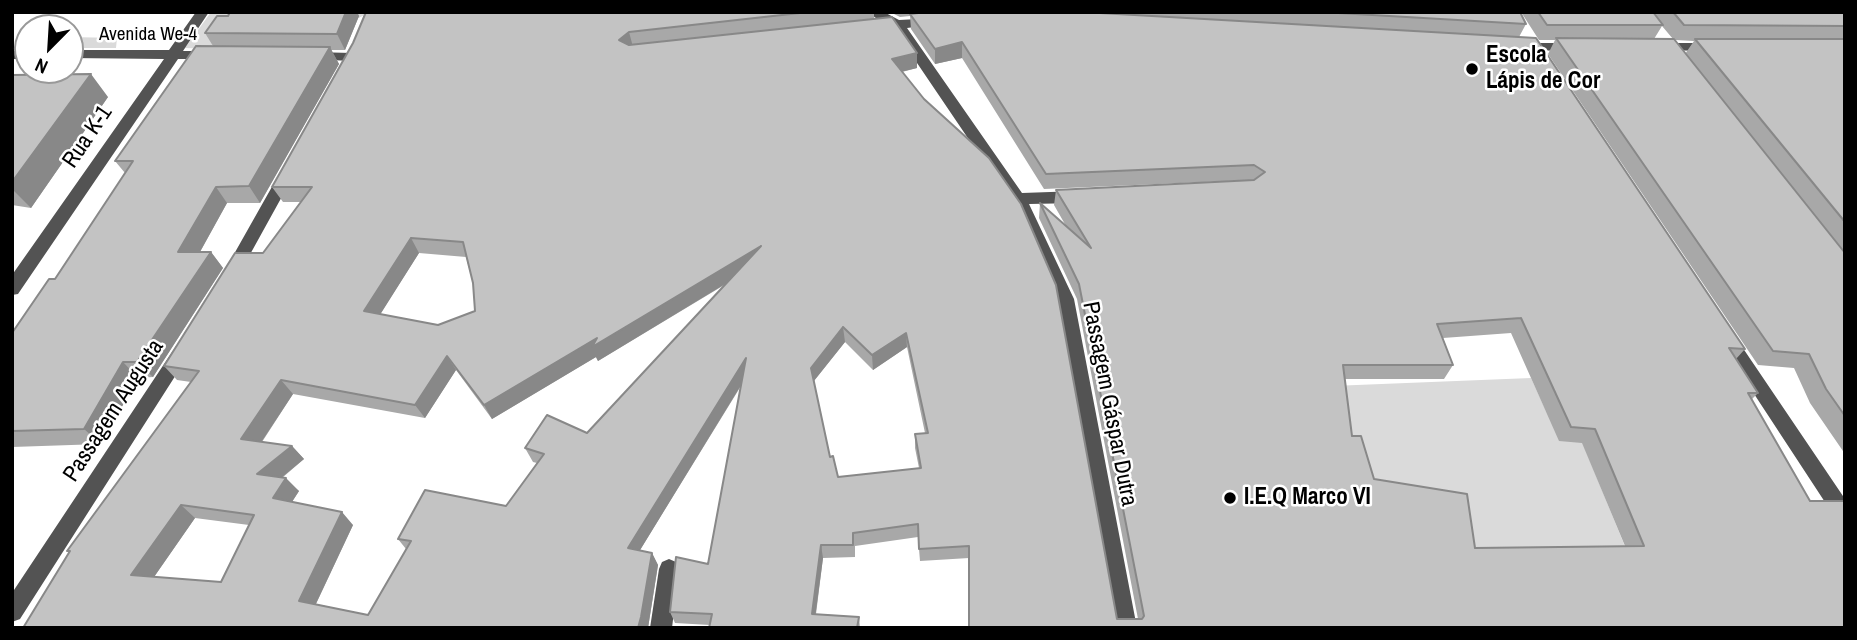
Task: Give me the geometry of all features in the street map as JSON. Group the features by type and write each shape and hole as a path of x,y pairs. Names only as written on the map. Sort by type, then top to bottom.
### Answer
{"street":[{"name":"Rua K-1","path":"12,289 203,12"},
{"path":"873,12 898,24"},
{"path":"858,29 946,19"},
{"name":"Passagem Gáspar Dutra","path":"898,24 1029,216 1065,299 1126,628"},
{"path":"1519,24 1548,70"},
{"path":"1654,30 1672,53"},
{"path":"339,80 360,36"},
{"path":"1505,46 1587,47"},
{"path":"1641,47 1672,53 1722,47"},
{"name":"Avenida We-4","path":"84,54 227,55"},
{"path":"296,56 352,57"},
{"path":"223,290 294,162"},
{"path":"1016,199 1093,196"},
{"path":"1715,321 1845,516"},
{"name":"Passagem Augusta","path":"12,612 192,336"},
{"path":"661,628 669,569"}],"shaded area":[{"path":"211,12 370,12 336,30 218,36 210,49 185,48"},
{"path":"84,37 117,38 116,48 84,48"},
{"path":"1531,378 1546,411 1647,408 1583,444 1626,549 1440,581 1282,388"}],"building":[{"path":"230,12 346,12 337,34 205,33 217,16 228,16"},
{"path":"366,12 809,12 629,32 619,40 629,45 892,17 917,53 892,59 924,99 989,158 1021,204 1056,285 1117,619 1142,619 1144,616 1079,284 1040,203 1091,248 1056,190 1254,180 1265,172 1254,165 1046,174 962,42 935,49 910,14 1082,12 1536,38 1745,349 1729,348 1758,393 1748,393 1810,501 1845,501 1845,628 969,628 969,546 919,549 918,524 853,533 853,545 821,545 812,614 859,617 857,628 709,628 712,614 670,612 676,557 708,564 746,358 628,548 652,553 638,628 23,628 70,551 67,551 199,371 164,366 235,253 263,253 312,187 272,187 353,43","holes":["411,238 463,242 473,283 475,311 438,325 364,311","761,246 587,433 547,415 525,448 544,454 506,506 425,490 398,539 411,541 368,615 299,601 342,512 273,498 286,478 257,474 292,446 241,439 281,380 415,405 447,356 484,405 597,338 592,347","1521,318 1571,427 1595,429 1644,546 1475,548 1467,494 1374,479 1361,436 1352,436 1343,365 1453,365 1437,324","843,327 872,355 906,333 928,433 915,434 921,468 838,477 833,456 830,457 811,368","181,505 254,515 221,582 131,575"]},
{"path":"1321,12 1520,12 1526,24"},
{"path":"1538,12 1653,12 1663,25 1547,25"},
{"path":"1673,12 1845,12 1845,26 1684,25"},
{"path":"1556,38 1674,39 1845,253 1845,416 1826,389 1809,354 1773,351"},
{"path":"1695,39 1845,39 1845,222"},
{"path":"196,46 330,47 249,186 216,187 178,252 211,252 137,362 123,362 84,429 12,431 12,333 49,279 55,279 133,161 115,161"},
{"path":"84,74 91,74 84,84"},
{"path":"12,75 14,84 84,84 12,182"}],"place":[{"name":"Escola Lápis de Cor","path":"1472,69"},
{"name":"I.E.Q Marco VI","path":"1230,498"}]}
